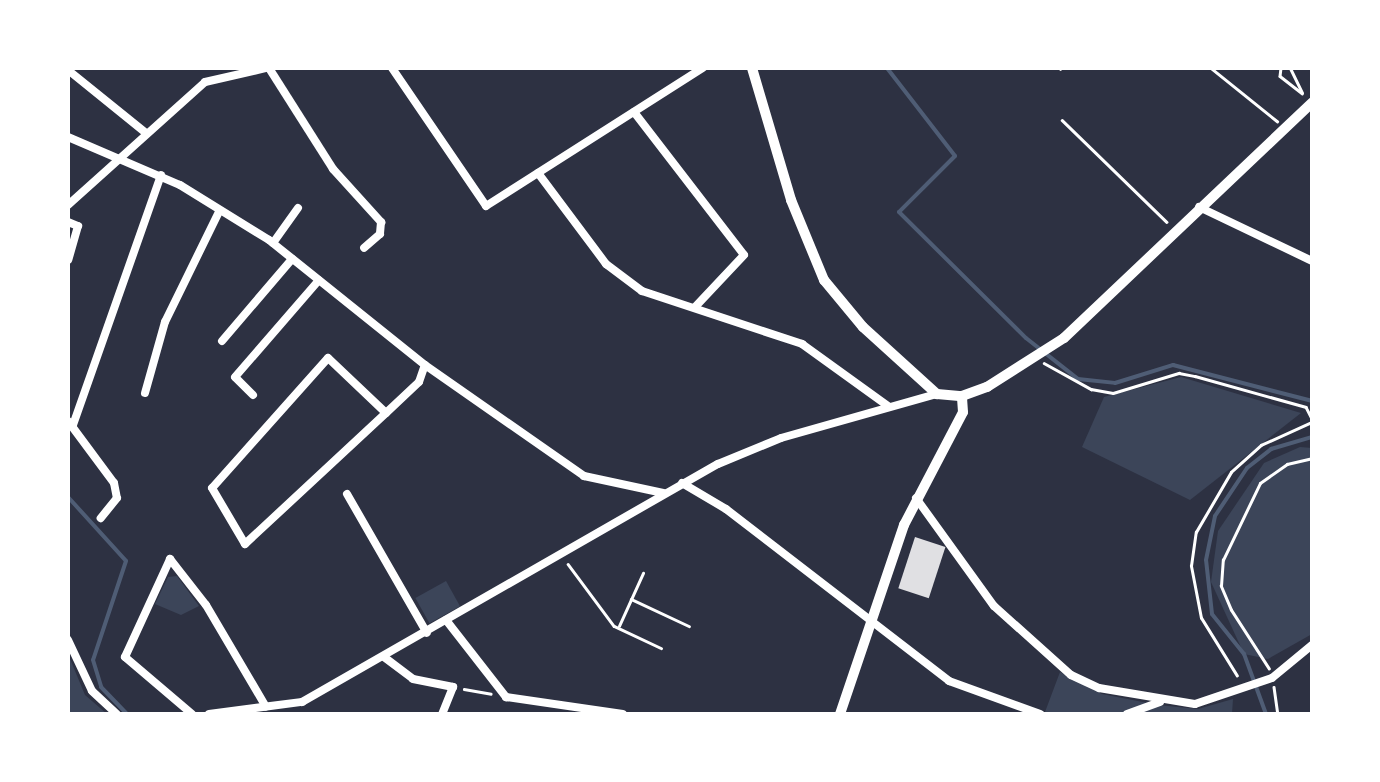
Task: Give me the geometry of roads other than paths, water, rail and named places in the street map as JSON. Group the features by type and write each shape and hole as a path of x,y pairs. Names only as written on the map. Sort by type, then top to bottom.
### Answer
{"street":[{"path":"68,205 204,82 268,68 333,169 380,222 380,234 364,248"},
{"path":"392,68 486,206 704,68"},
{"path":"752,68 824,280 863,328 937,394"},
{"path":"68,70 146,133"},
{"path":"210,714 302,702 664,493 781,438 937,394 962,396 1064,338 1312,103"},
{"path":"634,112 744,255 696,307"},
{"path":"68,137 125,156 272,244 425,365 566,465 606,484 664,493"},
{"path":"538,173 606,264 642,291 802,344 888,406"},
{"path":"101,518 117,498 114,483 70,423 161,175"},
{"path":"1199,207 1312,261"},
{"path":"272,244 298,208"},
{"path":"146,392 165,322 219,212"},
{"path":"68,222 78,226 68,260"},
{"path":"222,341 292,259"},
{"path":"253,394 234,377 319,280"},
{"path":"386,413 328,358 212,488 245,544 386,413 418,382 425,365"},
{"path":"840,714 916,498 963,412 962,396"},
{"path":"682,484 726,509 949,681 1021,714 1040,714"},
{"path":"347,494 427,632"},
{"path":"916,498 994,606 1071,676 1161,702 1195,704 1272,678 1312,645"},
{"path":"192,714 125,657 170,559 206,605 266,706"},
{"path":"446,620 506,697 623,714"},
{"path":"68,640 92,691 117,714"},
{"path":"384,657 413,679 453,687 442,714"},
{"path":"1127,714 1161,702"}],"waterway":[{"path":"887,68 955,156 899,212 1026,338 1078,379 1115,383 1173,365 1312,401"},
{"path":"1266,714 1244,654 1212,614 1206,560 1215,516 1247,468 1271,449 1312,437"},
{"path":"68,497 126,561 93,660 101,687 127,714"}]}
